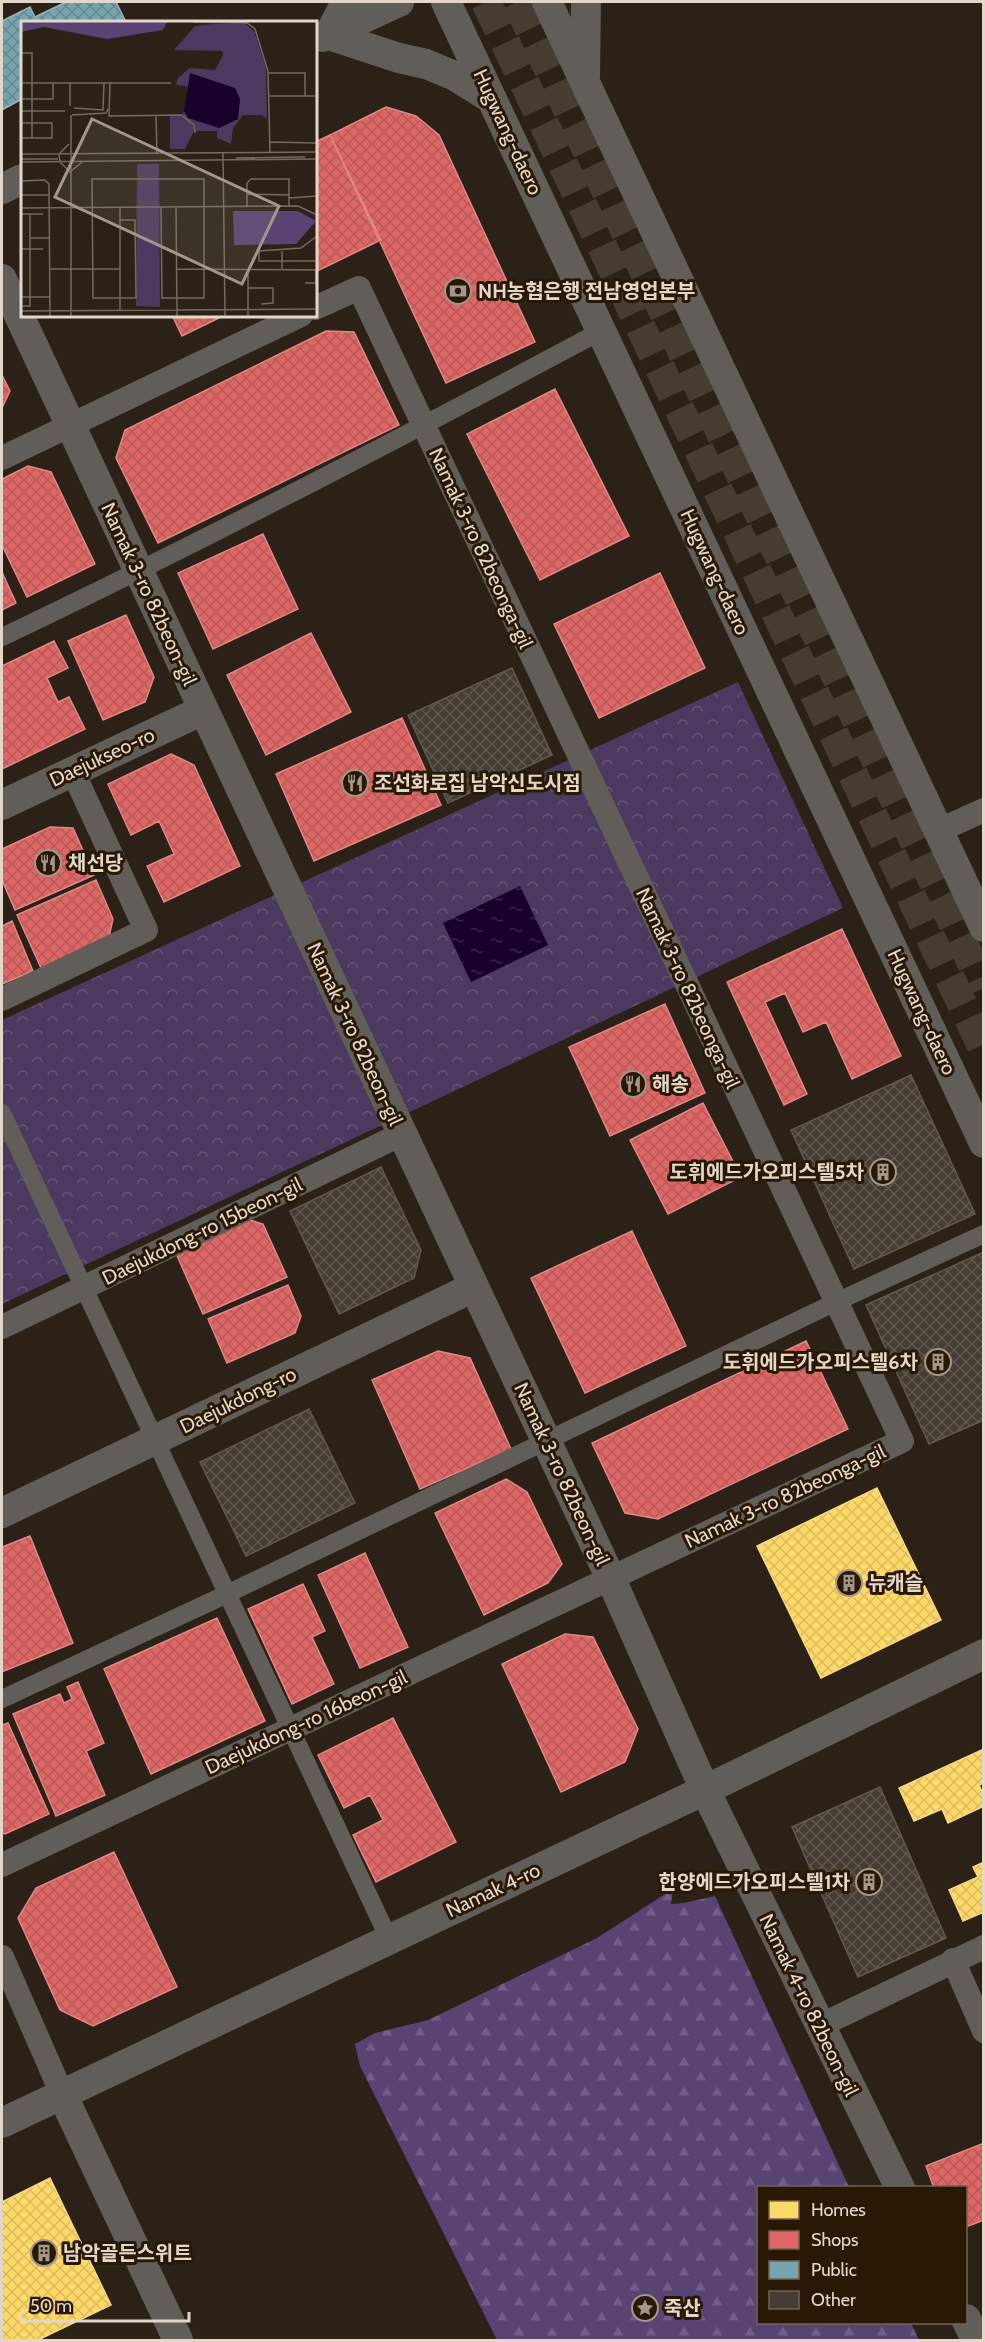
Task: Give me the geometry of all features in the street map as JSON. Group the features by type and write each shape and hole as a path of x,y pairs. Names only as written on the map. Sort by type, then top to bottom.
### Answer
{"street":[{"path":"322,38 346,2"},
{"path":"322,38 399,2"},
{"name":"Hugwang-daero","path":"446,2 984,1143"},
{"path":"547,2 984,927"},
{"path":"585,82 586,2"},
{"path":"322,38 426,64 455,76 492,99"},
{"path":"2,189 21,180"},
{"name":"Namak 3-ro 82beon-gil","path":"2,279 611,1579 705,1790"},
{"name":"Namak 3-ro 82beonga-gil","path":"316,308 359,288 902,1441 611,1579"},
{"path":"2,458 299,316"},
{"path":"2,637 139,572 601,331"},
{"name":"Daejukseo-ro","path":"2,805 203,710"},
{"path":"2,999 146,930 73,772"},
{"path":"938,831 984,810"},
{"path":"2,1113 389,1939"},
{"name":"Daejukdong-ro 15beon-gil","path":"2,1327 402,1134"},
{"path":"2,1699 547,1442 836,1302 984,1234"},
{"name":"Daejukdong-ro","path":"2,1513 474,1287"},
{"name":"Daejukdong-ro 16beon-gil","path":"2,1865 611,1579"},
{"name":"Namak 4-ro","path":"2,2123 705,1790 984,1654"},
{"name":"Namak 4-ro 82beon-gil","path":"705,1790 899,2186"},
{"path":"819,2026 952,1960 984,1947"},
{"path":"2,1957 172,2339"},
{"path":"952,1960 984,2031"},
{"path":"967,2321 976,2340"}],"green space":[{"path":"738,682 843,908 2,1304 2,1020"},
{"path":"673,1889 671,1904 715,1896 849,2186 757,2186 757,2324 911,2324 919,2340 497,2340 360,2066 355,2044 375,2033 428,2020 597,1938"}],"water":[{"path":"520,886 548,945 471,982 443,923"}],"building: Homes":[{"name":"뉴캐슬","path":"877,1488 941,1620 821,1678 757,1546"},
{"path":"984,1749 984,1783 979,1785 984,1796 984,1806 948,1823 942,1809 914,1821 899,1788"},
{"path":"984,1862 984,1912 963,1921 949,1890 978,1877 973,1867"},
{"name":"남악골든스위트","path":"50,2178 111,2305 38,2340 2,2340 2,2202"}],"building: Shops":[{"name":"NH농협은행 전남영업본부","path":"386,107 416,116 439,135 535,342 446,383 330,135"},
{"path":"330,135 381,240 316,272 316,142"},
{"path":"172,316 223,316 182,336"},
{"path":"326,331 354,332 399,425 158,543 116,458 125,430"},
{"path":"2,375 10,391 2,408"},
{"path":"555,389 629,536 540,580 467,434"},
{"path":"28,466 51,472 95,564 27,597 2,545 2,479"},
{"path":"263,534 298,609 213,649 178,573"},
{"path":"2,572 16,603 2,610"},
{"path":"660,573 705,668 599,718 554,624"},
{"path":"126,615 154,677 145,702 103,720 68,641"},
{"path":"311,633 351,712 266,755 227,675"},
{"path":"54,641 68,668 47,678 58,702 69,697 85,729 2,769 2,666"},
{"path":"402,718 441,805 314,861 276,774"},
{"path":"171,754 194,765 240,866 164,902 147,866 174,854 159,821 131,835 108,784"},
{"path":"50,827 73,828 94,875 15,910 2,880 2,849"},
{"path":"96,880 113,919 109,937 41,968 17,915"},
{"path":"12,921 33,971 2,984 2,926"},
{"path":"842,929 901,1056 852,1079 826,1022 803,1032 785,993 765,1002 807,1094 784,1105 727,982"},
{"path":"665,1004 705,1093 610,1136 569,1047"},
{"path":"703,1103 741,1177 668,1214 630,1140"},
{"path":"243,1218 263,1224 287,1277 203,1314 174,1249"},
{"path":"632,1231 686,1346 585,1393 531,1278"},
{"path":"288,1285 301,1316 295,1333 227,1363 208,1319"},
{"path":"806,1341 848,1429 658,1519 625,1513 592,1443"},
{"path":"438,1351 470,1358 511,1449 420,1489 372,1380"},
{"path":"506,1479 527,1492 562,1564 548,1583 484,1615 435,1513"},
{"path":"30,1536 73,1643 2,1672 2,1547"},
{"path":"365,1553 408,1647 360,1668 318,1575"},
{"path":"303,1584 325,1631 312,1637 334,1684 292,1704 248,1609"},
{"path":"217,1618 265,1721 151,1774 104,1669"},
{"path":"565,1634 593,1637 638,1729 625,1762 561,1792 502,1664"},
{"path":"78,1682 104,1743 86,1751 105,1795 56,1816 13,1714 60,1694 64,1703 72,1699 67,1687"},
{"path":"393,1718 456,1842 376,1882 353,1835 383,1820 370,1795 344,1808 318,1755"},
{"path":"8,1723 49,1814 5,1834 2,1833 2,1725"},
{"path":"114,1852 177,1987 93,2026 60,2010 18,1918 36,1888"},
{"path":"984,2143 984,2220 967,2227 967,2186 933,2186 926,2166"}],"building: Public":[{"path":"66,2 116,2 126,21 21,21 21,100 2,110 2,21 30,7 35,17"}],"building: Other":[{"path":"512,668 552,755 448,803 408,715"},
{"name":"도휘에드가오피스텔5차","path":"911,1075 975,1214 854,1269 791,1130"},
{"path":"381,1167 421,1250 414,1278 339,1314 290,1211"},
{"name":"도휘에드가오피스텔6차","path":"984,1252 984,1420 929,1444 866,1305"},
{"path":"309,1409 355,1503 246,1556 200,1462"},
{"name":"한양에드가오피스텔1차","path":"880,1787 946,1938 858,1977 792,1827"}],"tunnel":[{"path":"486,2 984,1050"},
{"path":"517,2 984,988"}],"place":[{"name":"NH농협은행 전남영업본부","path":"458,291"},
{"name":"조선화로집 남악신도시점","path":"355,783"},
{"name":"채선당","path":"48,863"},
{"name":"해송","path":"633,1084"},
{"name":"도휘에드가오피스텔5차","path":"883,1172"},
{"name":"도휘에드가오피스텔6차","path":"938,1362"},
{"name":"뉴캐슬","path":"849,1583"},
{"name":"한양에드가오피스텔1차","path":"869,1882"},
{"name":"남악골든스위트","path":"44,2253"},
{"name":"죽산","path":"645,2308"}]}
